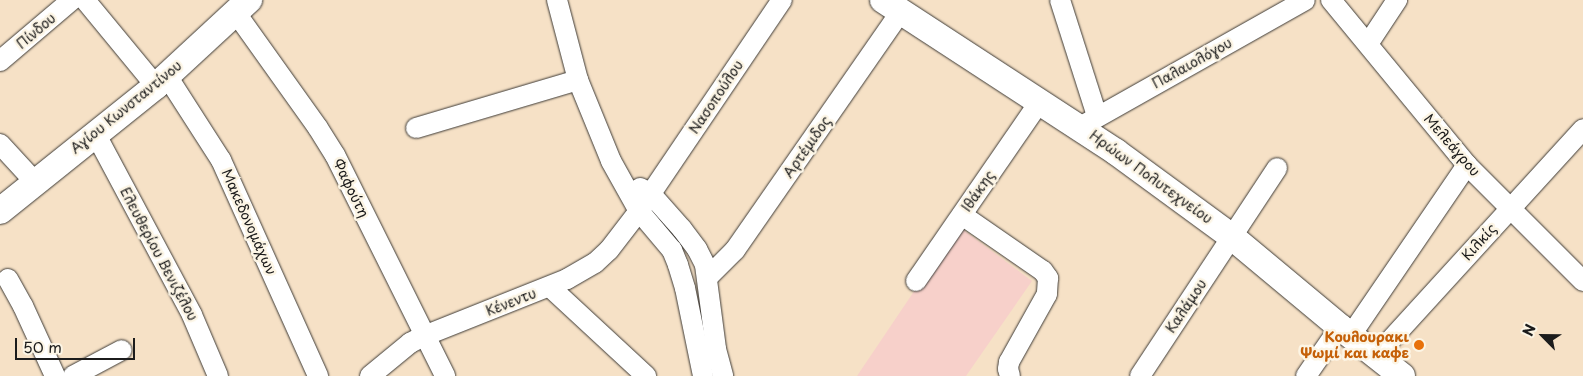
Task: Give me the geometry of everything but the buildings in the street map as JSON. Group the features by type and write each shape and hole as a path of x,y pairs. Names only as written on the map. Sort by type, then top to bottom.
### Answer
{"main road":[{"name":"Αγίου Κωνσταντίνου","path":"0,211 162,81 242,6"},
{"name":"Ηρώων Πολυτεχνείου","path":"892,6 1040,101 1089,122 1402,376"}],"street":[{"path":"557,0 578,80 610,161 639,211 672,250 678,265 704,376"},
{"name":"Νασοπούλου","path":"639,211 782,0"},
{"path":"1060,0 1089,122"},
{"name":"Παλαιολόγου","path":"1089,122 1305,0"},
{"name":"Μελεάγρου","path":"1331,0 1468,166 1583,281"},
{"path":"1368,44 1397,0"},
{"name":"Πίνδου","path":"0,61 72,1"},
{"name":"Μακεδονομάχων","path":"72,1 162,81 221,160 318,376"},
{"name":"Φαφούτη","path":"242,6 335,155 445,376"},
{"name":"Αρτέμιδος","path":"708,277 735,250 892,6"},
{"path":"416,128 578,80"},
{"name":"Ιθάκης","path":"916,281 1040,101"},
{"name":"Κιλκίς","path":"1376,356 1583,129"},
{"name":"Ελευθερίου Βενιζέλου","path":"95,133 192,315 218,376"},
{"path":"0,144 35,182"},
{"path":"1306,376 1345,331 1468,166"},
{"name":"Καλάμου","path":"1140,376 1278,168"},
{"path":"621,178 650,193 697,249 708,277 716,350 723,376"},
{"name":"Κένεντυ","path":"380,373 410,343 550,287 595,263 609,250 639,211"},
{"path":"962,215 1043,271 1048,278 1047,294 1009,362 1010,376"},
{"path":"8,280 23,306 55,376"},
{"path":"550,287 646,376"},
{"path":"73,376 122,350"}],"shaded area":[{"path":"958,226 1032,281 966,376 857,376"}],"place":[{"name":"Κουλουρακι Ψωμί και καφε","path":"1419,345"}]}
